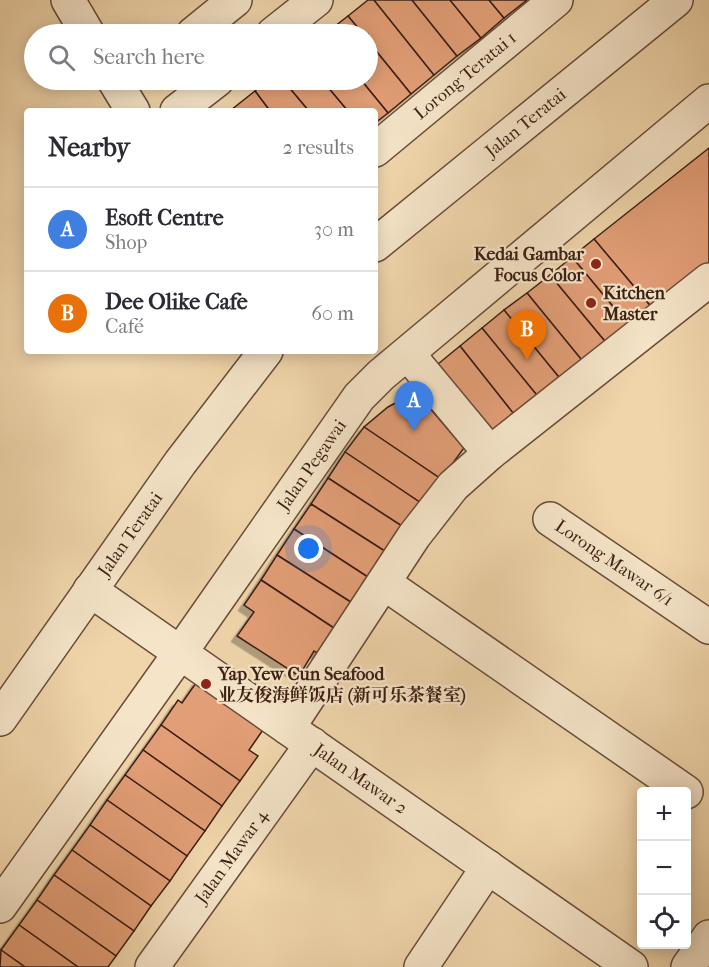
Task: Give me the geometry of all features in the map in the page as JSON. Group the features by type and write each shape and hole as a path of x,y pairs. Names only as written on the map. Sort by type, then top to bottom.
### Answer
{"street":[{"path":"68,0 82,24"},
{"path":"205,24 235,0"},
{"path":"286,24 316,0"},
{"name":"Lorong Teratai 1","path":"378,148 556,0"},
{"name":"Jalan Teratai","path":"378,243 676,0"},
{"path":"181,108 204,90"},
{"name":"Jalan Pegawai","path":"0,906 359,397 381,375 709,101"},
{"name":"Jalan Mawar 4","path":"152,967 300,736 384,583 435,507 453,486 490,453 709,280"},
{"name":"Jalan Teratai","path":"0,719 180,463 264,354"},
{"path":"408,354 490,453"},
{"name":"Lorong Mawar 6/1","path":"550,519 709,627"},
{"path":"384,583 679,787"},
{"name":"Jalan Mawar 2","path":"90,590 631,967"},
{"path":"691,795 709,808"},
{"path":"421,967 489,867"},
{"path":"687,967 709,937"}],"building":[{"path":"368,0 374,0 434,75 411,94 378,53 378,24 355,24 348,16"},
{"path":"374,0 412,0 457,56 434,75"},
{"path":"412,0 450,0 481,38 457,56"},
{"path":"450,0 489,0 504,18 481,38"},
{"path":"489,0 527,0 504,18"},
{"path":"348,16 355,24 338,24"},
{"path":"378,53 411,94 388,113 369,90 378,90"},
{"path":"291,90 306,108 268,108 255,91"},
{"path":"291,90 330,90 345,108 306,108"},
{"path":"330,90 369,90 388,113 378,121 378,108 345,108"},
{"path":"255,91 268,108 234,108"},
{"path":"709,148 709,265 653,309 594,239"},
{"path":"594,239 653,309 630,327 572,257"},
{"path":"572,257 630,327 608,345 550,275"},
{"path":"550,275 608,345 585,364 527,293"},
{"path":"527,293 585,364 562,381 504,310"},
{"path":"504,310 562,381 540,399 482,328"},
{"path":"482,328 540,399 517,418 460,346"},
{"path":"460,346 517,418 494,435 438,364"},
{"path":"416,392 464,448 441,479 364,427 388,407"},
{"path":"364,427 441,479 424,505 345,452"},
{"path":"345,452 424,505 408,530 328,478"},
{"path":"328,478 408,530 391,555 311,504"},
{"path":"311,504 391,555 374,581 294,529"},
{"path":"294,529 374,581 357,606 277,555"},
{"path":"277,555 357,606 340,632 261,580"},
{"path":"261,580 340,632 324,657 314,651 299,676 237,636 254,612 244,605"},
{"path":"198,680 265,727 249,750 258,756 240,781 161,725 178,700 182,703"},
{"path":"161,725 240,781 222,806 143,750"},
{"path":"143,750 222,806 205,831 125,775"},
{"path":"125,775 205,831 187,856 107,800"},
{"path":"107,800 187,856 170,881 90,825"},
{"path":"90,825 170,881 151,906 72,850"},
{"path":"72,850 151,906 134,931 54,875"},
{"path":"54,875 134,931 116,956 37,900"},
{"path":"37,900 116,956 108,967 78,967 19,925"},
{"path":"19,925 78,967 25,967 1,950"},
{"path":"1,950 25,967 0,967"}],"place":[{"name":"Kedai Gambar Focus Color","path":"596,264"},
{"name":"Kitchen Master","path":"591,303"},
{"name":"Dee Olike Cafe","path":"527,360"},
{"name":"Esoft Centre","path":"414,431"},
{"name":"Yap Yew Cun Seafood 业友俊海鲜饭店 (新可乐茶餐室)","path":"206,684"}]}
